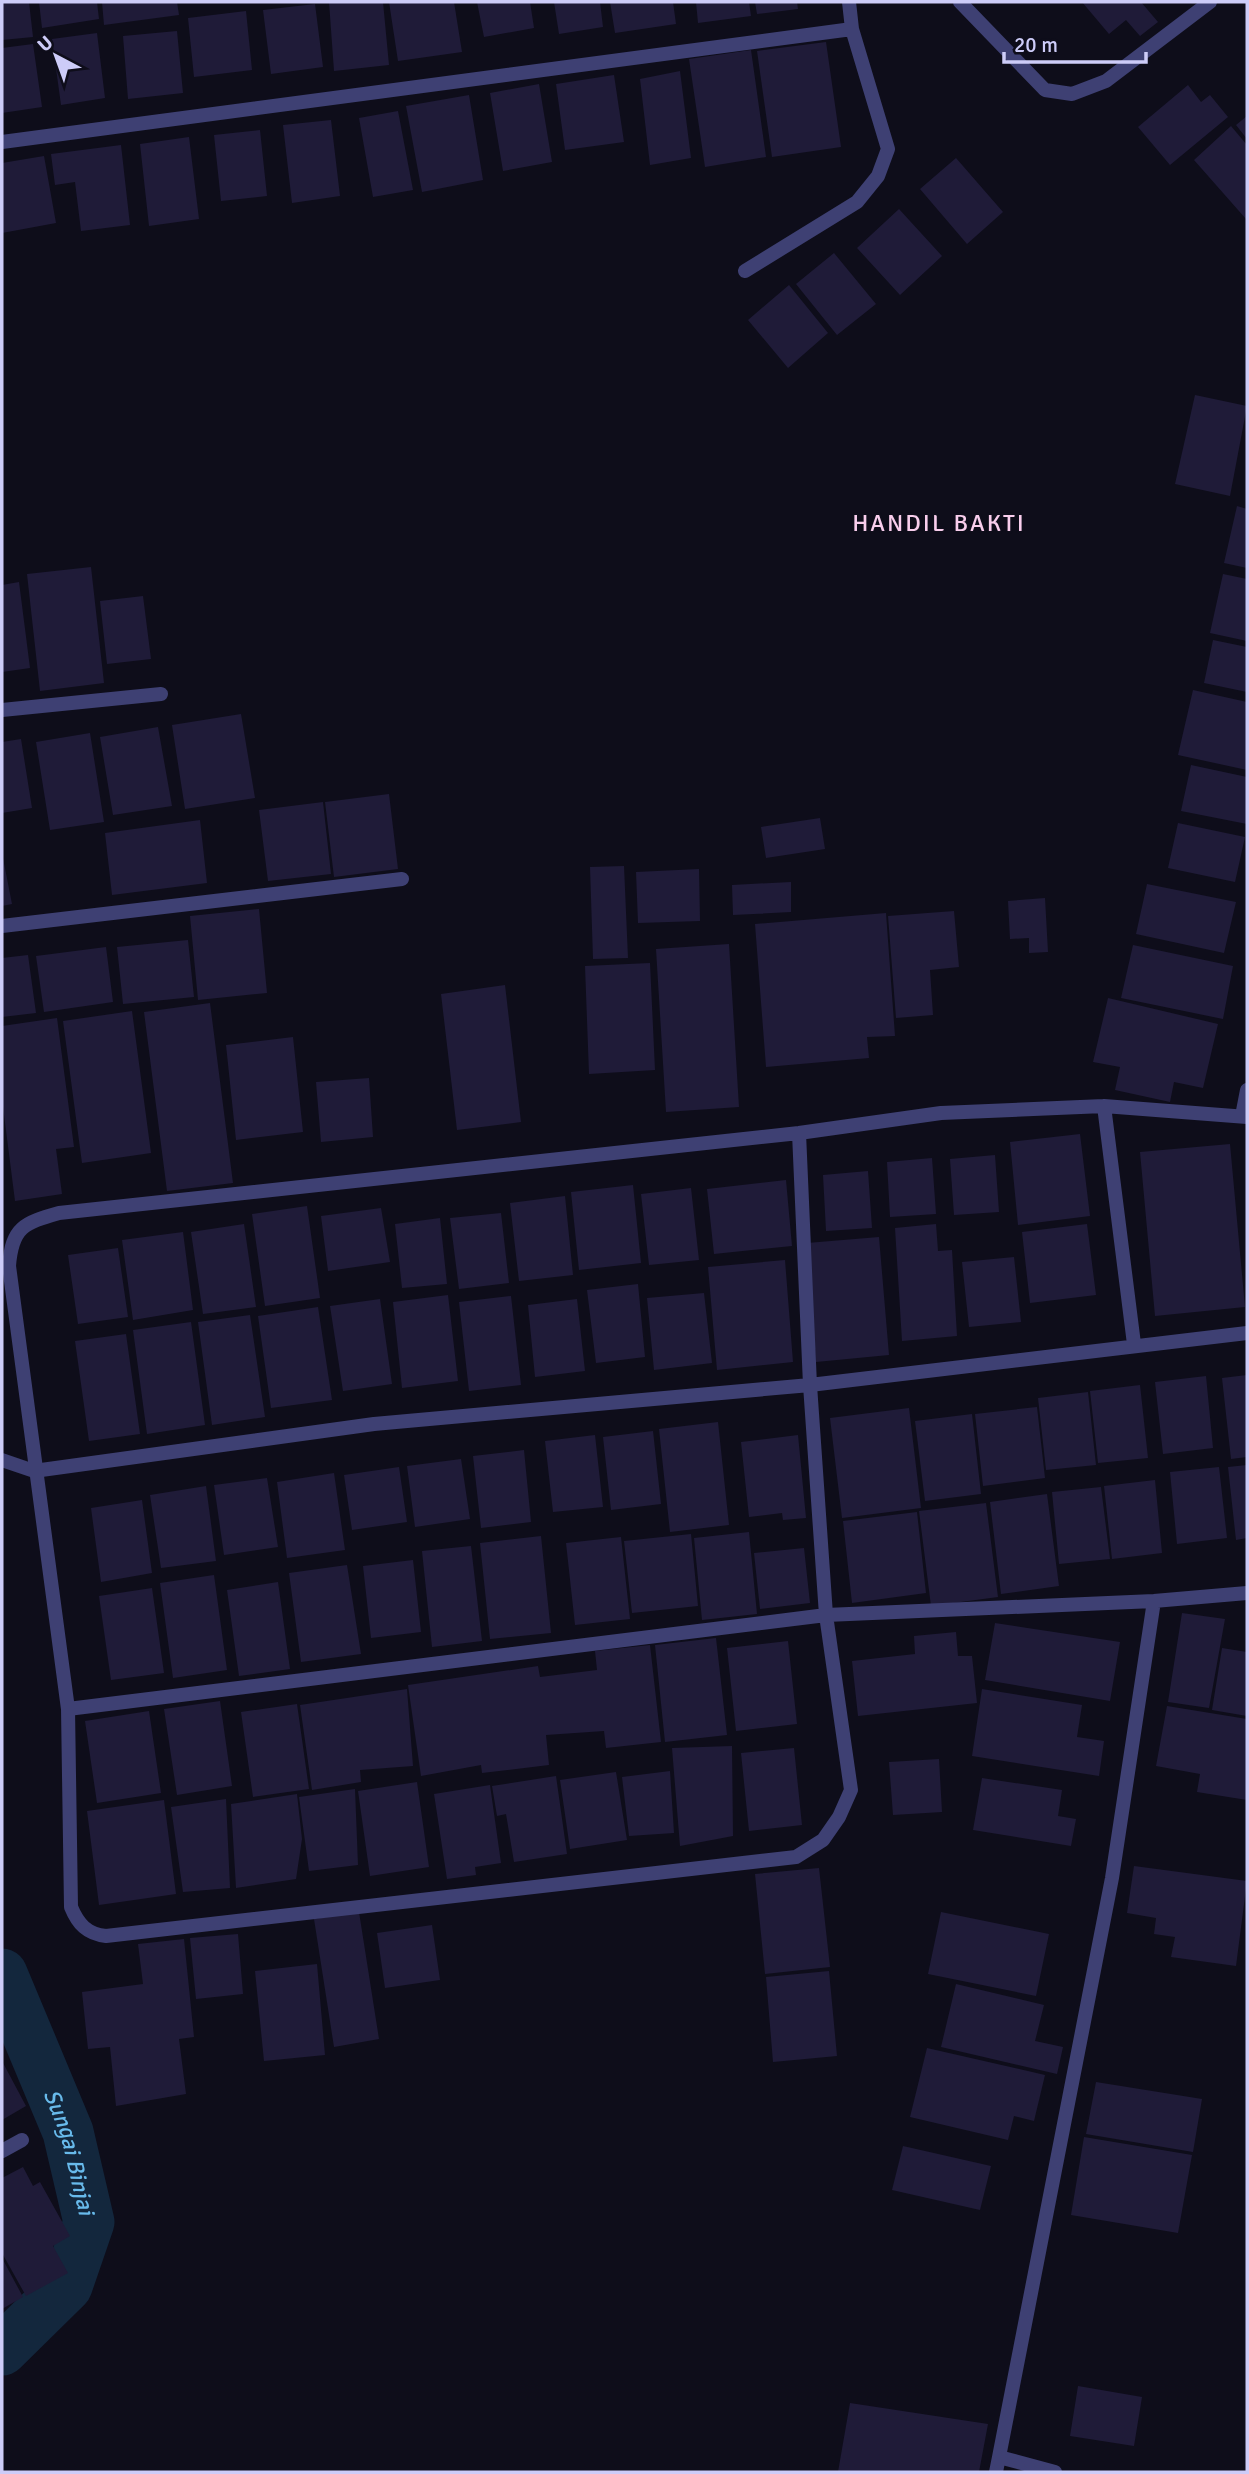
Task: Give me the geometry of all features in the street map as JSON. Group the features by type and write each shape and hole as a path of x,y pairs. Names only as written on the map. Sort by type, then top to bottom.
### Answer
{"street":[{"path":"745,271 857,202 878,176 888,149 852,29 849,2"},
{"path":"960,2 1045,90 1072,94 1106,80 1210,2"},
{"path":"2,142 852,29"},
{"path":"2,710 161,694"},
{"path":"2,926 402,879"},
{"path":"799,1133 810,1385 826,1615 852,1790 823,1840 796,1857 106,1936 93,1934 76,1919 71,1907 68,1709 34,1471 9,1266 10,1248 27,1222 59,1213 799,1133 941,1112 1104,1106 1245,1117 1247,1090"},
{"path":"1104,1106 1134,1345"},
{"path":"2,1460 34,1471 374,1424 810,1385 1247,1333"},
{"path":"68,1709 826,1615 1154,1601 1247,1593"},
{"path":"996,2472 1112,1878 1154,1601"},
{"path":"2,2151 22,2140"},
{"path":"999,2457 1055,2472"}],"building":[{"path":"2,2 29,2 33,37 2,40"},
{"path":"39,2 97,2 99,19 42,28"},
{"path":"102,2 177,2 179,15 104,25"},
{"path":"329,2 383,2 389,65 334,71"},
{"path":"389,2 454,2 462,52 398,61"},
{"path":"477,2 530,2 534,28 484,37"},
{"path":"554,2 600,2 603,27 559,34"},
{"path":"610,2 673,2 676,24 615,33"},
{"path":"696,2 749,2 751,16 698,23"},
{"path":"755,2 797,2 798,9 757,14"},
{"path":"1082,2 1141,2 1158,22 1140,36 1126,20 1109,34"},
{"path":"315,4 323,67 271,74 263,10"},
{"path":"246,11 252,70 194,77 188,18"},
{"path":"177,31 183,93 128,99 123,36"},
{"path":"97,33 105,98 61,105 52,39"},
{"path":"826,42 841,147 772,157 757,51"},
{"path":"33,44 42,107 2,113 2,48"},
{"path":"751,50 766,157 705,167 689,59"},
{"path":"680,71 691,158 650,165 640,79"},
{"path":"614,75 624,142 565,150 556,84"},
{"path":"539,84 552,162 503,171 490,93"},
{"path":"1188,85 1201,102 1210,95 1228,117 1170,165 1138,127"},
{"path":"469,95 483,180 422,192 406,106"},
{"path":"398,111 413,190 373,197 359,118"},
{"path":"1247,116 1247,139 1236,125"},
{"path":"331,120 340,196 292,203 283,125"},
{"path":"1231,126 1247,145 1246,219 1194,160"},
{"path":"260,130 267,196 221,201 214,135"},
{"path":"189,137 199,219 149,226 140,144"},
{"path":"121,145 130,225 81,231 75,182 55,185 51,154"},
{"path":"44,156 56,223 2,233 2,163"},
{"path":"956,158 1003,212 967,244 920,189"},
{"path":"899,209 942,256 900,295 857,248"},
{"path":"834,253 876,304 837,335 796,284"},
{"path":"789,285 828,333 788,368 748,320"},
{"path":"1195,395 1247,406 1230,496 1175,484"},
{"path":"1237,506 1247,509 1247,568 1224,563"},
{"path":"91,567 104,683 40,691 27,574"},
{"path":"1223,574 1247,579 1247,641 1210,633"},
{"path":"19,582 30,668 2,672 2,585"},
{"path":"143,596 151,659 107,664 100,601"},
{"path":"1213,640 1247,647 1247,692 1204,683"},
{"path":"1193,690 1247,702 1247,770 1178,755"},
{"path":"241,714 255,798 185,809 172,725"},
{"path":"158,727 172,806 113,815 100,737"},
{"path":"90,733 104,822 50,830 36,742"},
{"path":"21,739 32,808 2,813 2,742"},
{"path":"1191,765 1247,777 1247,824 1181,811"},
{"path":"389,794 398,869 334,877 325,802"},
{"path":"323,802 331,874 268,881 259,810"},
{"path":"820,818 825,849 766,858 761,827"},
{"path":"200,820 207,883 112,895 105,833"},
{"path":"1178,823 1245,837 1235,882 1168,868"},
{"path":"2,853 12,904 2,906"},
{"path":"624,866 628,958 593,959 590,867"},
{"path":"699,869 700,921 638,923 636,872"},
{"path":"791,882 791,912 733,915 732,885"},
{"path":"1147,884 1236,902 1224,953 1136,934"},
{"path":"1045,898 1048,952 1029,953 1029,938 1010,939 1008,901"},
{"path":"259,909 267,993 198,1000 190,916"},
{"path":"954,911 959,967 930,970 933,1015 896,1018 888,916"},
{"path":"886,913 895,1036 867,1037 869,1058 766,1067 755,924"},
{"path":"188,940 194,997 123,1004 117,947"},
{"path":"729,944 739,1107 666,1112 656,949"},
{"path":"1133,945 1233,966 1223,1019 1121,998"},
{"path":"106,947 113,1002 44,1012 36,956"},
{"path":"28,955 36,1013 2,1017 2,958"},
{"path":"650,963 655,1070 589,1074 585,966"},
{"path":"505,985 521,1122 457,1130 441,994"},
{"path":"1108,998 1218,1024 1203,1088 1174,1082 1170,1102 1115,1090 1120,1067 1093,1062"},
{"path":"210,1003 233,1183 167,1191 144,1012"},
{"path":"132,1011 151,1153 82,1163 63,1021"},
{"path":"57,1018 74,1147 56,1149 62,1194 15,1201 2,1099 2,1026"},
{"path":"293,1037 303,1132 236,1140 226,1045"},
{"path":"369,1078 373,1137 321,1142 316,1082"},
{"path":"1080,1134 1090,1216 1018,1225 1010,1142"},
{"path":"1230,1144 1245,1307 1155,1316 1140,1152"},
{"path":"995,1155 999,1212 954,1215 950,1159"},
{"path":"932,1158 936,1214 890,1217 887,1162"},
{"path":"868,1171 872,1228 826,1231 823,1175"},
{"path":"786,1180 792,1246 714,1254 707,1189"},
{"path":"633,1185 641,1263 579,1270 571,1192"},
{"path":"691,1188 699,1260 649,1265 641,1194"},
{"path":"565,1196 573,1275 519,1281 510,1203"},
{"path":"307,1206 320,1298 265,1306 252,1214"},
{"path":"381,1208 390,1262 328,1271 321,1216"},
{"path":"501,1213 509,1283 459,1289 450,1218"},
{"path":"440,1218 447,1284 402,1288 395,1224"},
{"path":"244,1224 256,1307 203,1314 191,1232"},
{"path":"936,1224 938,1251 952,1250 957,1336 902,1341 895,1228"},
{"path":"1087,1224 1096,1295 1030,1303 1022,1232"},
{"path":"183,1232 193,1310 133,1320 122,1240"},
{"path":"879,1237 889,1355 816,1362 807,1243"},
{"path":"118,1248 128,1317 78,1324 68,1255"},
{"path":"1014,1257 1021,1322 969,1327 962,1262"},
{"path":"785,1260 793,1362 717,1370 708,1267"},
{"path":"638,1284 645,1357 596,1363 587,1290"},
{"path":"704,1293 712,1363 654,1370 647,1298"},
{"path":"448,1295 458,1381 402,1388 393,1302"},
{"path":"511,1296 521,1385 469,1391 459,1302"},
{"path":"380,1299 392,1384 343,1391 330,1306"},
{"path":"577,1299 585,1371 535,1377 528,1305"},
{"path":"318,1307 332,1400 271,1408 258,1316"},
{"path":"250,1315 265,1417 212,1425 198,1322"},
{"path":"191,1322 205,1425 147,1434 133,1330"},
{"path":"126,1334 140,1434 89,1441 75,1341"},
{"path":"1247,1375 1247,1457 1231,1459 1222,1378"},
{"path":"1206,1376 1213,1448 1163,1454 1155,1382"},
{"path":"1140,1385 1148,1458 1098,1463 1090,1391"},
{"path":"1088,1392 1096,1465 1046,1470 1038,1398"},
{"path":"1037,1407 1045,1478 983,1486 975,1414"},
{"path":"909,1408 921,1508 842,1518 830,1418"},
{"path":"972,1414 981,1494 925,1501 915,1421"},
{"path":"718,1422 729,1525 670,1532 659,1429"},
{"path":"653,1431 661,1504 611,1510 603,1437"},
{"path":"595,1435 603,1507 553,1512 545,1441"},
{"path":"798,1435 806,1518 783,1520 782,1513 749,1517 741,1442"},
{"path":"524,1450 531,1522 481,1528 473,1456"},
{"path":"461,1459 470,1519 415,1527 407,1466"},
{"path":"1247,1465 1247,1538 1236,1540 1228,1467"},
{"path":"399,1467 407,1522 352,1530 344,1475"},
{"path":"1219,1467 1227,1538 1177,1544 1170,1472"},
{"path":"334,1473 345,1550 287,1558 277,1482"},
{"path":"267,1478 278,1547 224,1555 214,1485"},
{"path":"1155,1480 1162,1553 1112,1559 1104,1486"},
{"path":"206,1486 216,1561 161,1568 150,1495"},
{"path":"1101,1487 1110,1559 1059,1564 1052,1492"},
{"path":"1047,1494 1059,1586 1001,1594 990,1502"},
{"path":"142,1500 152,1573 101,1582 91,1508"},
{"path":"986,1503 998,1597 931,1606 919,1511"},
{"path":"917,1512 926,1593 852,1603 843,1521"},
{"path":"749,1532 757,1614 702,1620 694,1538"},
{"path":"691,1534 698,1606 632,1613 624,1541"},
{"path":"541,1536 551,1633 490,1639 480,1543"},
{"path":"621,1537 630,1619 575,1625 566,1543"},
{"path":"471,1546 482,1641 432,1647 422,1551"},
{"path":"804,1548 810,1603 760,1609 754,1553"},
{"path":"413,1560 421,1632 371,1638 363,1566"},
{"path":"347,1565 361,1654 301,1662 289,1573"},
{"path":"214,1575 227,1670 173,1678 160,1583"},
{"path":"278,1582 290,1669 239,1676 227,1590"},
{"path":"152,1588 164,1673 111,1680 99,1596"},
{"path":"1182,1613 1225,1619 1209,1708 1168,1702"},
{"path":"995,1623 1120,1642 1110,1701 985,1680"},
{"path":"956,1632 958,1656 972,1656 977,1703 858,1716 852,1661 915,1654 914,1636"},
{"path":"716,1638 727,1735 665,1742 655,1645"},
{"path":"788,1641 797,1724 736,1731 727,1648"},
{"path":"650,1645 661,1742 606,1748 604,1731 546,1735 549,1765 482,1773 481,1765 421,1776 408,1685 538,1666 540,1677 597,1670 595,1651"},
{"path":"1222,1648 1247,1652 1247,1716 1212,1710"},
{"path":"407,1689 413,1766 360,1770 361,1782 312,1790 300,1705"},
{"path":"982,1689 1082,1705 1077,1737 1104,1741 1099,1776 972,1756"},
{"path":"220,1701 232,1786 177,1795 164,1709"},
{"path":"297,1704 309,1789 253,1797 241,1712"},
{"path":"1167,1706 1247,1719 1247,1800 1197,1792 1200,1774 1156,1766"},
{"path":"149,1711 161,1793 97,1803 85,1721"},
{"path":"732,1746 733,1836 680,1846 672,1748"},
{"path":"794,1748 802,1825 749,1831 741,1753"},
{"path":"939,1759 942,1812 893,1815 889,1762"},
{"path":"670,1771 674,1833 629,1836 622,1777"},
{"path":"616,1772 627,1840 570,1849 560,1780"},
{"path":"556,1776 567,1854 514,1862 506,1814 497,1816 492,1786"},
{"path":"982,1778 1062,1790 1058,1816 1076,1819 1071,1846 973,1830"},
{"path":"417,1782 429,1867 370,1876 358,1791"},
{"path":"490,1785 501,1863 475,1867 476,1875 447,1879 434,1794"},
{"path":"355,1789 358,1865 309,1871 299,1797"},
{"path":"297,1794 302,1839 296,1879 236,1888 231,1804"},
{"path":"226,1799 230,1888 183,1892 171,1807"},
{"path":"164,1800 176,1894 99,1905 87,1811"},
{"path":"1134,1866 1247,1881 1236,1966 1171,1957 1175,1937 1154,1934 1156,1918 1127,1913"},
{"path":"819,1868 830,1967 765,1974 755,1874"},
{"path":"359,1912 379,2039 334,2047 314,1919"},
{"path":"941,1912 1049,1934 1036,1996 928,1974"},
{"path":"432,1925 440,1980 385,1988 377,1933"},
{"path":"238,1934 243,1994 196,1999 190,1938"},
{"path":"184,1939 194,2037 179,2039 186,2094 116,2106 110,2047 88,2049 82,1992 143,1984 138,1944"},
{"path":"317,1964 325,2055 264,2061 255,1971"},
{"path":"829,1971 837,2056 773,2062 766,1977"},
{"path":"956,1984 1044,2005 1035,2041 1063,2047 1057,2074 941,2047"},
{"path":"927,2048 1045,2075 1034,2121 1014,2116 1008,2140 910,2117"},
{"path":"2,2061 26,2106 2,2120"},
{"path":"1096,2082 1202,2099 1193,2152 1086,2134"},
{"path":"1084,2137 1192,2155 1178,2233 1071,2215"},
{"path":"903,2146 991,2166 980,2210 892,2190"},
{"path":"23,2167 33,2186 40,2182 70,2236 53,2246 68,2273 26,2296 2,2253 2,2178"},
{"path":"2,2258 23,2297 2,2309"},
{"path":"1078,2386 1142,2397 1134,2446 1070,2436"},
{"path":"850,2403 988,2424 979,2472 838,2472"}],"waterway":[{"name":"Sungai Binjai","path":"2,1974 68,2132 89,2222 67,2286 2,2350"}],"district":[{"name":"HANDIL BAKTI","path":"939,523"}]}
